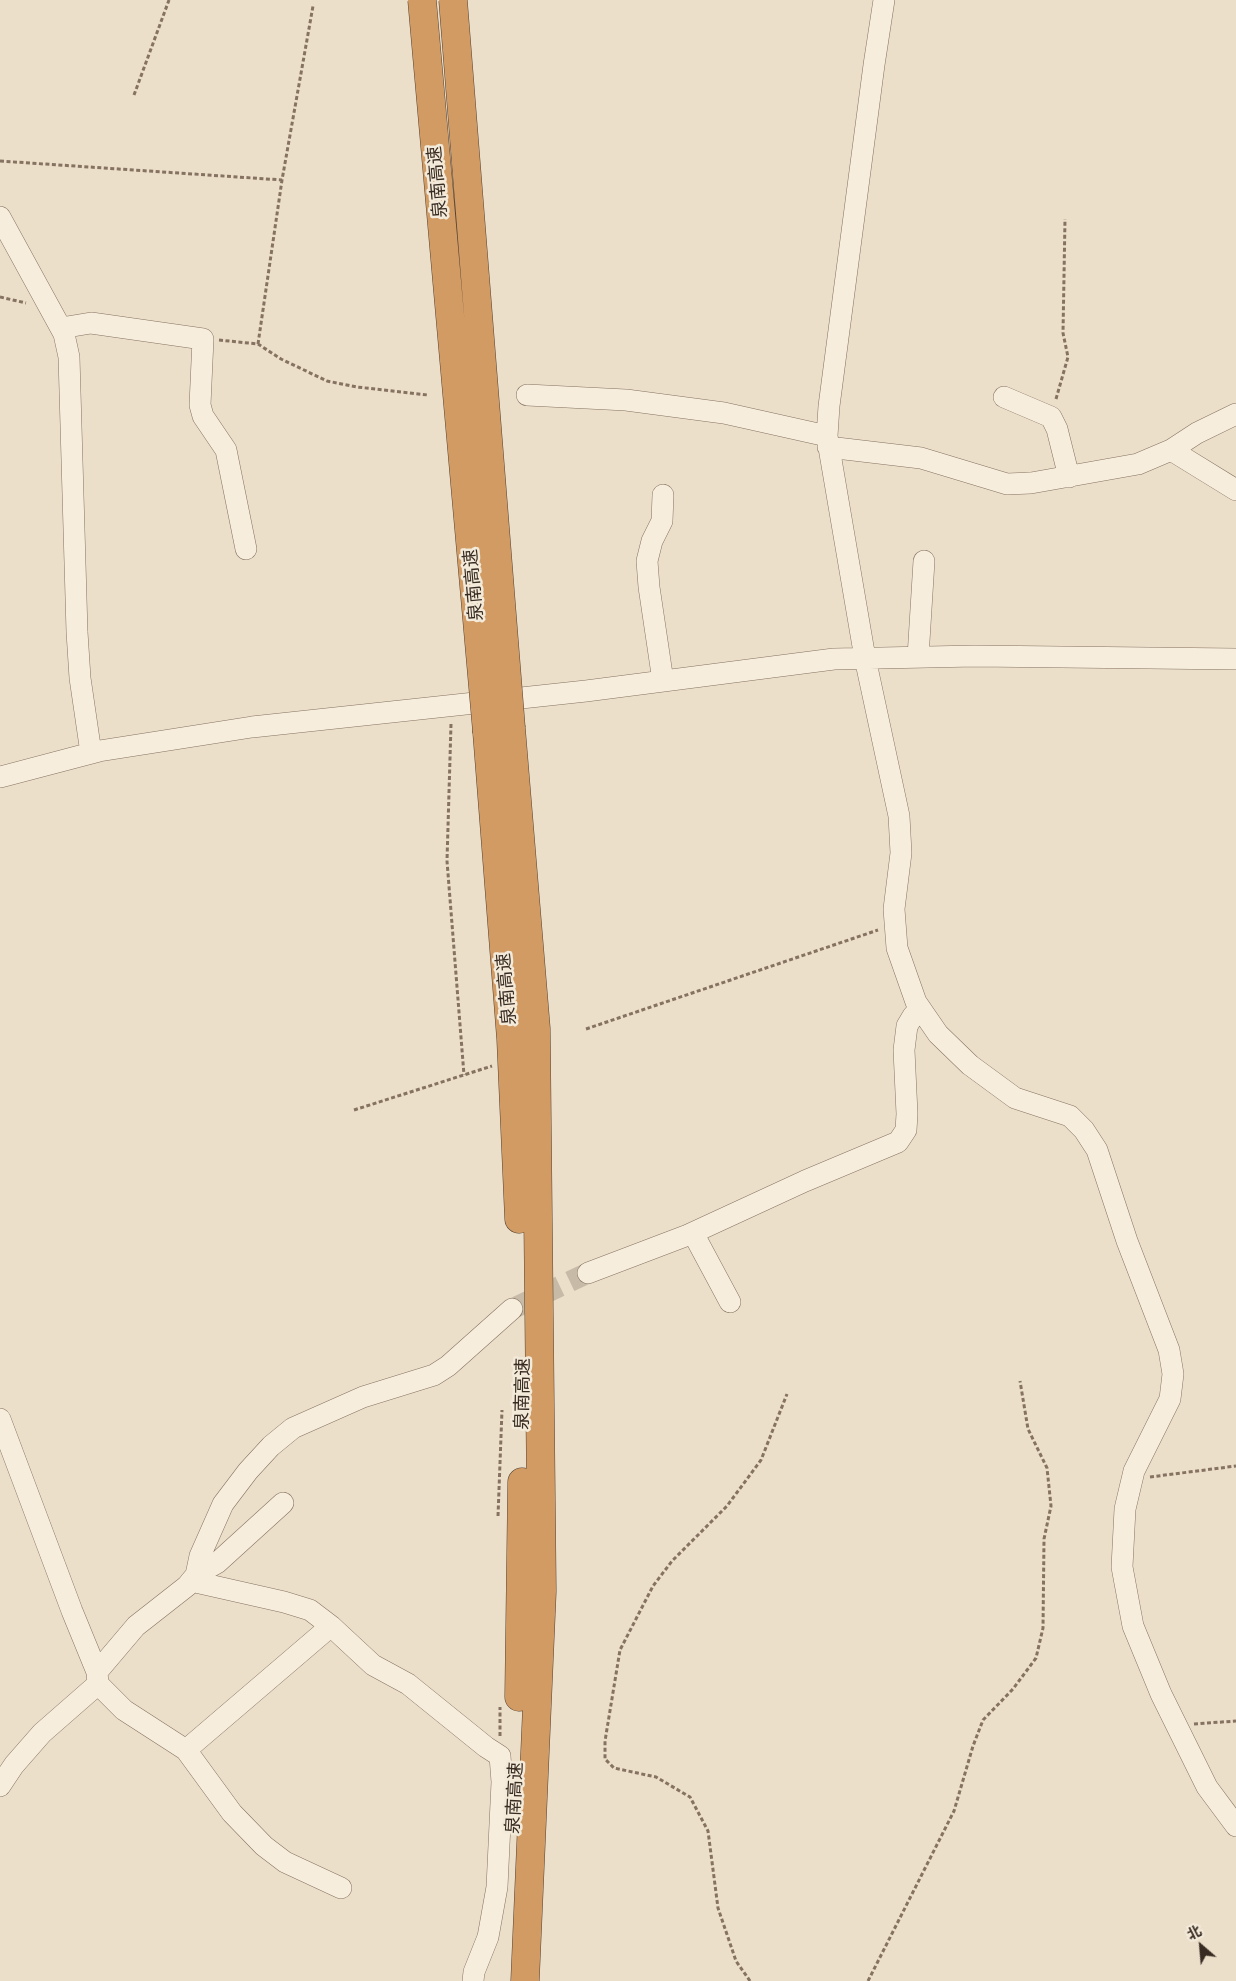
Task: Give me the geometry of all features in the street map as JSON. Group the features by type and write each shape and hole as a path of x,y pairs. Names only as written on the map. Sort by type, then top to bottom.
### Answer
{"highway":[{"name":"泉南高速","path":"422,0 499,730 536,1029 542,1591 525,1981"},
{"name":"泉南高速","path":"452,0 499,730 524,1333 518,1731 506,1981"}],"street":[{"path":"884,0 829,406 828,441 865,658 899,816 901,853 894,909 897,948 920,1008 938,1034 970,1065 1015,1098 1070,1116 1084,1130 1097,1150 1127,1241 1169,1350 1173,1374 1170,1399 1134,1471 1124,1509 1122,1567 1133,1626 1161,1694 1208,1788 1236,1826"},
{"path":"0,217 64,334 68,357 77,632 80,678 91,753"},
{"path":"61,328 91,323 203,339 200,405 202,416 226,450 246,548"},
{"path":"527,395 626,400 718,412 828,441 921,458 1007,484 1031,483 1138,464 1171,450 1236,414"},
{"path":"1004,397 1050,417 1057,429 1068,477"},
{"path":"1171,450 1236,490"},
{"path":"663,495 662,521 652,541 647,561 663,681"},
{"path":"918,657 924,561"},
{"path":"0,777 91,753 252,727 451,706 834,659 918,657 1236,659"},
{"path":"588,1273 693,1232 898,1142 906,1130 904,1050 907,1026 920,1008"},
{"path":"693,1232 730,1302"},
{"path":"0,1786 42,1733 97,1678 136,1626 187,1586 193,1578 200,1556 224,1504 248,1471 271,1446 293,1428 363,1397 434,1375 448,1366 512,1309"},
{"path":"0,1419 97,1678 124,1710 186,1750 232,1814 264,1846 285,1862 341,1888"},
{"path":"193,1578 217,1563 283,1503"},
{"path":"193,1578 310,1610 332,1626 374,1666 408,1684 486,1747 500,1756 502,1782 497,1887 488,1937 474,1972 473,1981"},
{"path":"186,1750 332,1626"}],"path":[{"path":"134,95 169,0"},
{"path":"258,344 282,180 313,6"},
{"path":"0,161 282,180"},
{"path":"1050,417 1068,357 1063,333 1065,219"},
{"path":"203,339 258,344 282,360 327,381 357,387 428,396"},
{"path":"451,706 447,861 464,1076"},
{"path":"586,1029 895,924"},
{"path":"354,1110 500,1063"},
{"path":"868,1981 954,1811 973,1746 983,1720 1013,1689 1036,1658 1043,1628 1044,1539 1051,1506 1047,1468 1028,1429 1020,1381"},
{"path":"750,1981 736,1961 718,1908 708,1831 690,1797 656,1777 614,1768 605,1759 605,1741 620,1650 649,1594 672,1561 727,1506 761,1460 787,1394"},
{"path":"1132,1480 1236,1466"},
{"path":"1177,1726 1236,1721"}],"tunnel":[{"path":"512,1309 588,1273"}]}
